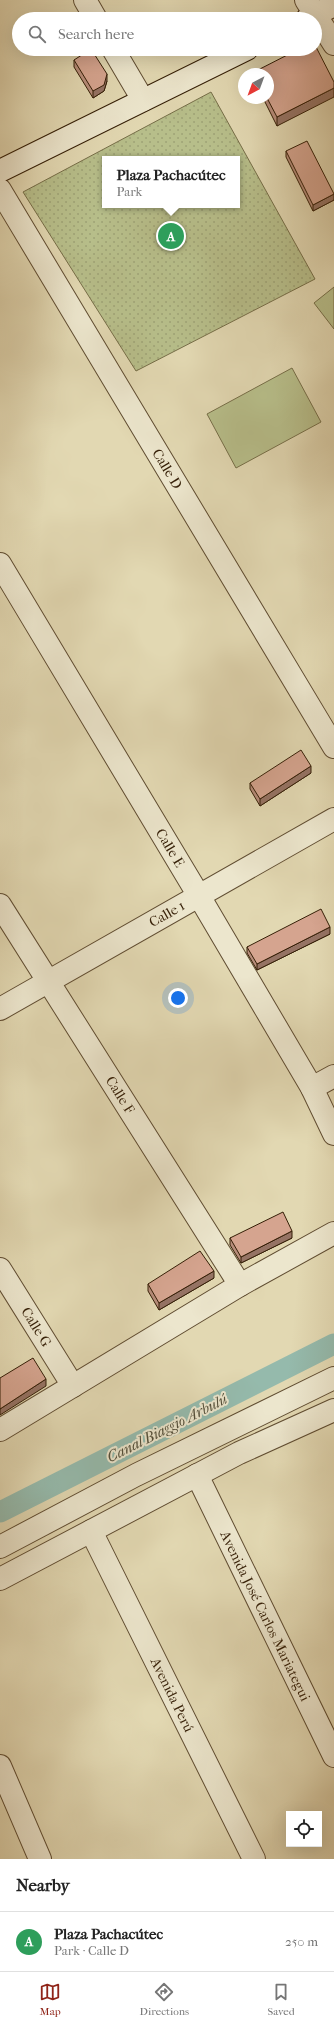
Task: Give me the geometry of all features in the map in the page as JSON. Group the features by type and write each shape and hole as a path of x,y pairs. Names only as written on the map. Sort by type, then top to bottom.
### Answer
{"street":[{"path":"85,0 92,12"},
{"path":"310,11 334,5"},
{"path":"322,28 334,44"},
{"path":"117,56 143,100"},
{"path":"0,171 233,56"},
{"name":"Calle D","path":"0,190 334,747"},
{"name":"Calle E","path":"0,564 312,1088 334,1134"},
{"name":"Calle 1","path":"0,1009 334,819"},
{"name":"Calle F","path":"0,904 240,1285"},
{"path":"312,1088 334,1076"},
{"path":"0,1430 240,1285 334,1233"},
{"name":"Calle G","path":"0,1269 73,1386"},
{"path":"0,1547 136,1475 334,1378"},
{"path":"0,1579 239,1453 334,1410"},
{"name":"Avenida José Carlos Mariategui","path":"196,1476 334,1756"},
{"name":"Avenida Perú","path":"91,1531 254,1859"},
{"path":"0,1766 40,1859"}],"green space":[{"path":"211,92 315,279 136,371 23,192"},
{"path":"334,287 334,329 314,303"},
{"path":"292,368 321,422 236,468 207,414"}],"building":[{"path":"80,56 95,56 107,74 104,85 93,91 74,60"},
{"path":"285,56 321,56 334,82 334,88 277,117 270,104 274,104 274,68 262,68"},
{"path":"307,141 334,194 313,205 286,151"},
{"path":"301,750 311,766 260,799 250,783"},
{"path":"321,909 330,927 257,964 247,947"},
{"path":"283,1212 292,1231 241,1257 230,1238"},
{"path":"200,1251 214,1271 159,1303 148,1284"},
{"path":"33,1358 46,1379 0,1409 0,1378"}],"waterway":[{"name":"Canal Biaggio Arbulú","path":"0,1512 334,1344"}],"place":[{"name":"Plaza Pachacútec","path":"171,236"}]}
